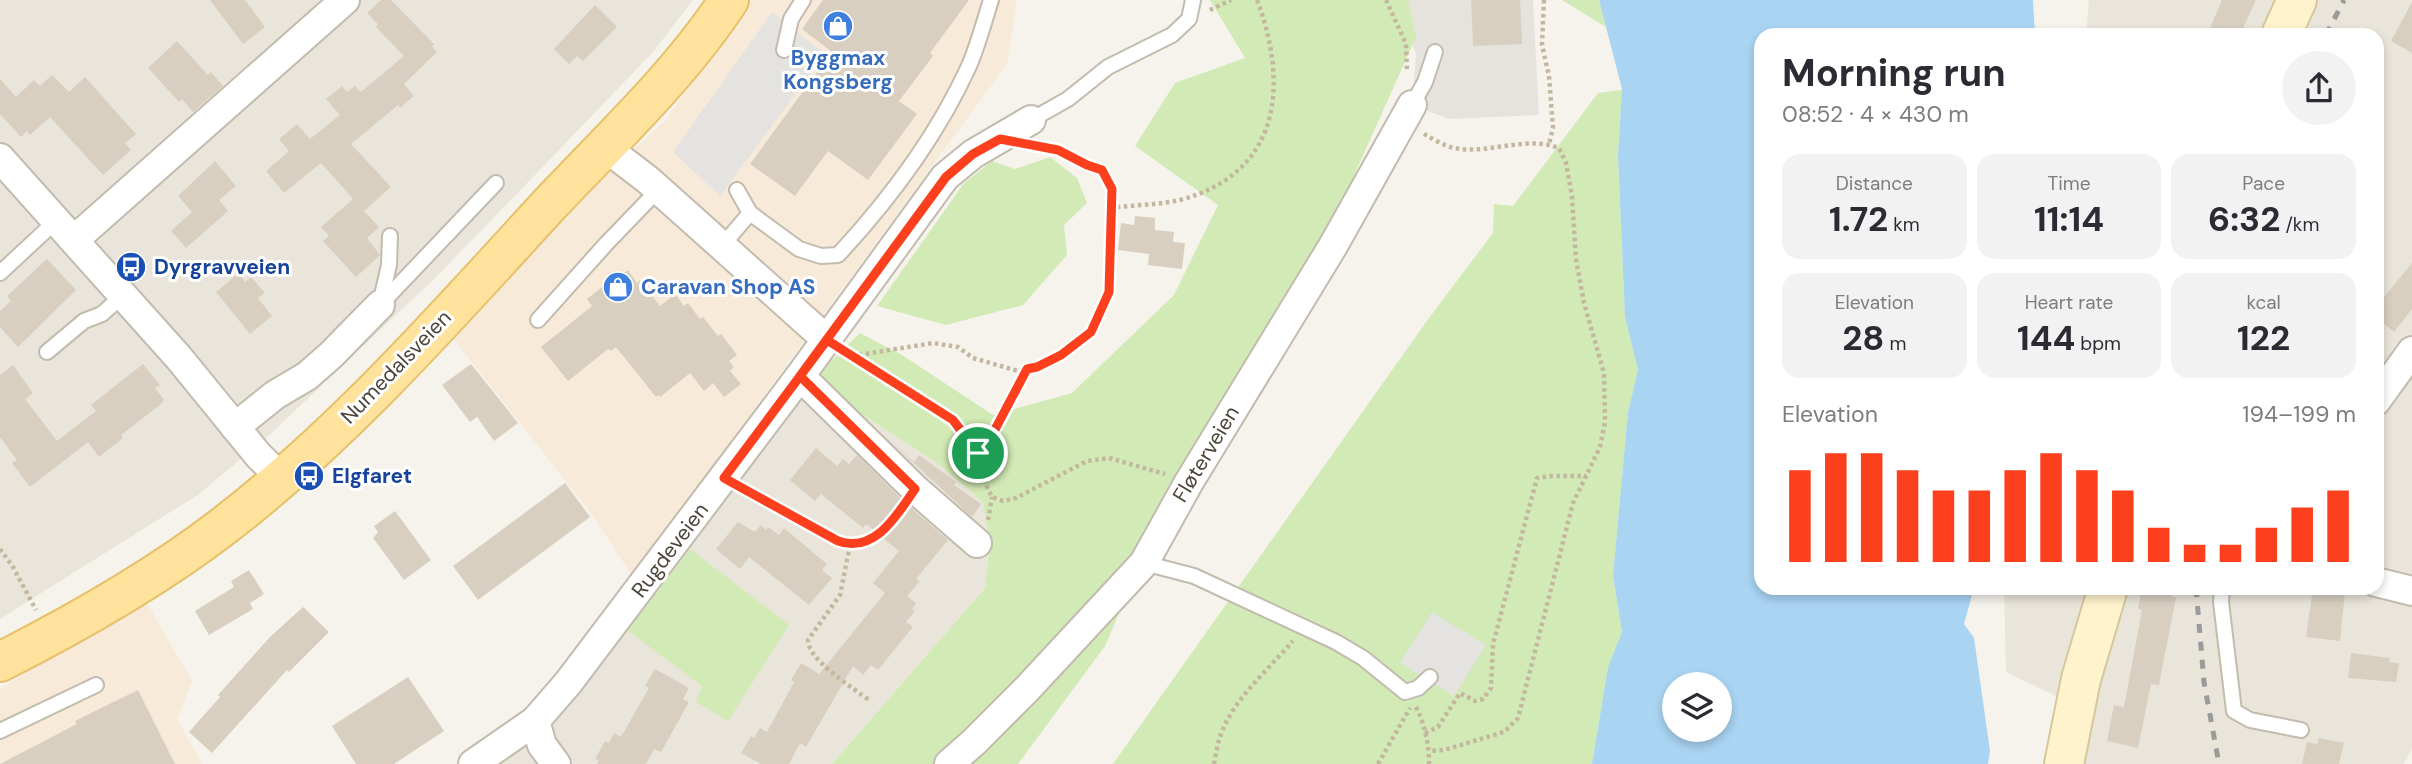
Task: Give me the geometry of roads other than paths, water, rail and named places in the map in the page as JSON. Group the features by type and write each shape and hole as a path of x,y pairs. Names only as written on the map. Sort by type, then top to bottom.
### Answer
{"main road":[{"name":"Numedalsveien","path":"0,662 76,622 176,561 282,479 408,358 605,147 698,42 729,0"},
{"path":"2284,28 2297,0"},
{"path":"2064,764 2081,679 2106,595"}],"street":[{"path":"65,231 345,0"},
{"name":"Fløterveien","path":"949,764 1026,690 1144,563 1189,482 1333,246 1410,108"},
{"name":"Rugdeveien","path":"473,764 536,721 568,683 724,478 946,177 973,154 1031,120"},
{"path":"605,147 659,189 827,340"},
{"path":"0,158 179,358 282,479"},
{"path":"235,427 275,395 307,376 380,305"},
{"path":"2384,390 2412,351"},
{"path":"800,376 915,489 977,542"},
{"path":"2384,584 2412,591"},
{"path":"536,721 542,746 556,764"}],"lane":[{"path":"784,50 791,19 803,0"},
{"path":"737,190 750,213 799,248 821,256 838,255 861,230 936,131 970,64 991,0"},
{"path":"1031,120 1068,99 1108,66 1172,35 1189,19 1193,0"},
{"path":"1410,108 1425,82 1434,52"},
{"path":"380,305 496,183"},
{"path":"538,320 659,189"},
{"path":"722,246 750,213"},
{"path":"0,273 65,231"},
{"path":"380,305 389,265 390,236"},
{"path":"47,352 84,321 102,313 122,296"},
{"path":"1144,563 1194,576 1336,642 1363,658 1405,692 1418,688 1430,677"},
{"path":"2222,595 2234,711 2249,720 2301,730"},
{"path":"0,731 96,685"}],"water":[{"path":"1599,0 2033,0 2035,28 1754,28 1754,595 1972,595 1964,624 1974,638 1990,751 1988,764 1592,764 1608,667 1622,632 1613,576 1628,412 1638,370 1625,317 1618,156 1622,89"}],"railway":[{"path":"2330,28 2344,0"},
{"path":"2197,595 2204,682 2219,764"}],"place":[{"name":"Byggmax Kongsberg","path":"838,26"},
{"name":"Dyrgravveien","path":"131,267"},
{"name":"Caravan Shop AS","path":"618,287"},
{"name":"Elgfaret","path":"309,476"}]}
